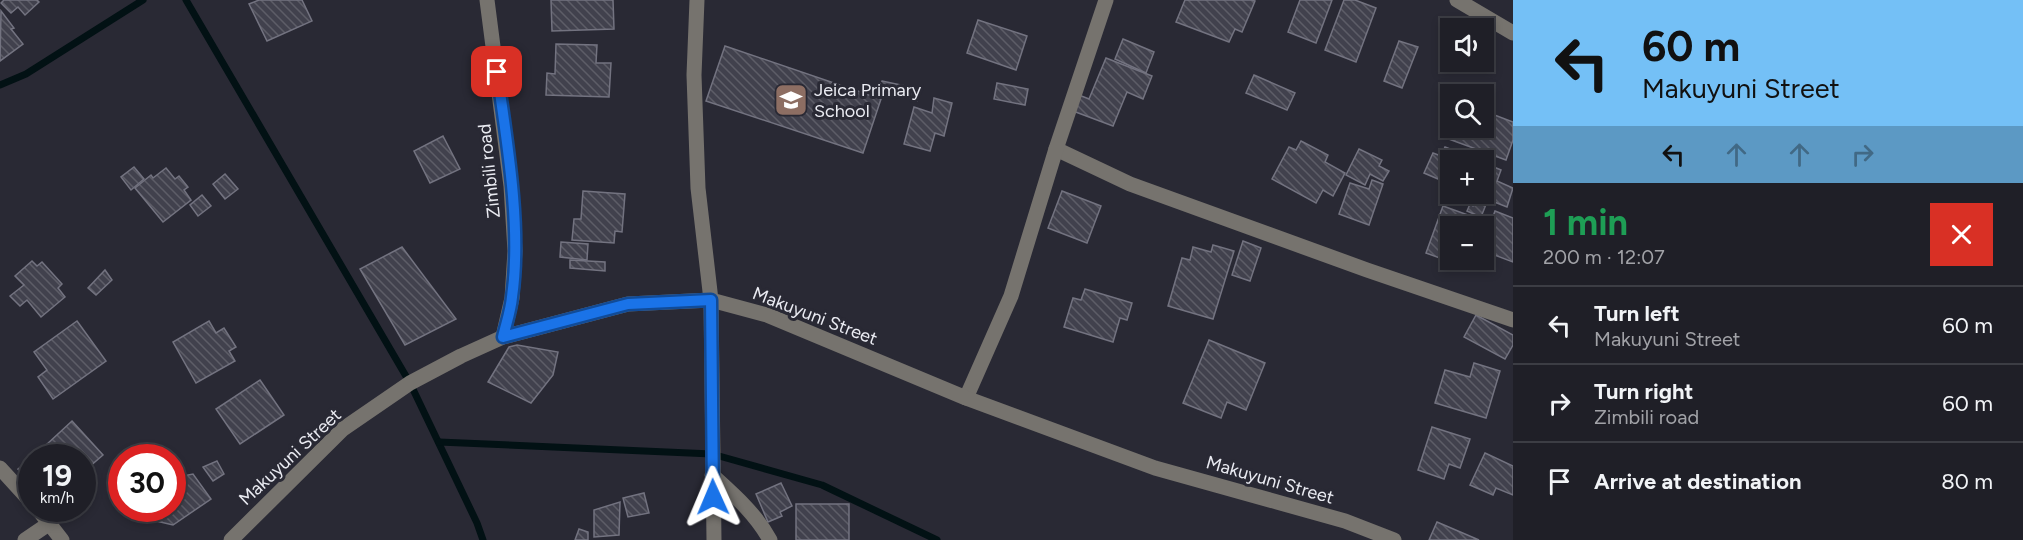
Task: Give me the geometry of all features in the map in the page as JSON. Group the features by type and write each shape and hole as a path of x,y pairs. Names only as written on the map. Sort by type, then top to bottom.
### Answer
{"street":[{"name":"Zimbili road","path":"487,0 511,186 515,251 512,298 503,337"},
{"path":"697,0 694,75 698,188 711,300 714,540"},
{"path":"966,398 1011,296 1056,149 1106,0"},
{"path":"1457,0 1513,33"},
{"path":"1056,149 1130,184 1377,274 1513,320"},
{"name":"Makuyuni Street","path":"231,540 344,429 410,383 503,337 628,304 711,300 766,315 966,398 1155,468 1345,521 1394,540"},
{"path":"0,468 18,488"},
{"path":"712,476 745,506 763,527 770,540"},
{"path":"25,540 50,523 62,540"}],"building":[{"path":"4,0 37,0 39,2 25,15 18,7 11,13 1,3"},
{"path":"259,0 302,0 312,21 267,41 249,4"},
{"path":"551,0 613,0 614,29 552,31"},
{"path":"1185,0 1255,1 1242,32 1235,29 1229,42 1176,22"},
{"path":"1300,0 1332,0 1316,43 1288,32"},
{"path":"1344,0 1355,0 1376,8 1356,62 1325,50"},
{"path":"1,11 23,44 0,61"},
{"path":"978,20 1027,36 1016,70 967,53"},
{"path":"1123,39 1154,52 1146,73 1115,59"},
{"path":"1399,41 1418,47 1402,88 1384,81"},
{"path":"556,44 597,45 596,63 611,63 609,97 546,95 547,73 555,74"},
{"path":"725,46 881,99 863,153 706,101"},
{"path":"1106,58 1152,76 1143,99 1127,92 1113,126 1073,111 1079,95 1089,99"},
{"path":"1254,75 1295,93 1287,110 1246,93"},
{"path":"882,81 920,89 917,101 880,87"},
{"path":"997,83 1028,89 1025,105 994,99"},
{"path":"934,98 952,103 944,136 935,133 930,151 904,144 914,107 932,113"},
{"path":"1494,115 1513,122 1513,140 1506,160 1494,156 1494,150 1479,150 1446,138 1494,138"},
{"path":"443,136 460,169 430,183 414,151"},
{"path":"1301,141 1328,155 1325,162 1345,173 1333,196 1323,190 1316,203 1272,179 1289,147 1296,150"},
{"path":"1359,149 1382,160 1379,166 1389,171 1383,181 1370,174 1365,185 1346,175"},
{"path":"1433,153 1440,156 1440,180 1424,173"},
{"path":"134,167 144,179 131,190 121,177"},
{"path":"1494,167 1501,170 1497,181 1513,188 1507,207 1494,202"},
{"path":"166,168 175,179 179,176 188,187 184,190 191,200 163,222 135,188 151,175 153,178"},
{"path":"225,174 238,189 225,199 213,184"},
{"path":"1372,180 1383,184 1369,225 1339,214 1350,183 1369,189"},
{"path":"583,191 625,194 622,232 615,231 614,243 572,240 574,219 581,219"},
{"path":"1062,191 1101,206 1087,243 1048,228"},
{"path":"202,195 211,206 198,216 190,205"},
{"path":"1470,204 1473,206 1474,204 1486,204 1481,216 1467,211"},
{"path":"1443,206 1471,216 1440,216 1440,258 1426,253"},
{"path":"1495,211 1513,218 1513,262 1494,255"},
{"path":"1243,241 1261,248 1250,281 1232,275"},
{"path":"561,242 588,244 587,260 560,257"},
{"path":"1213,245 1234,251 1213,319 1168,306 1182,258 1190,260 1193,247 1211,252"},
{"path":"402,247 456,319 405,345 360,269"},
{"path":"570,260 605,262 605,271 570,268"},
{"path":"32,261 37,266 42,262 62,284 58,288 65,297 41,317 27,300 20,306 10,296 24,285 15,276"},
{"path":"105,270 112,280 96,295 88,288"},
{"path":"1085,289 1132,303 1127,320 1120,318 1113,342 1064,327 1073,298 1081,300"},
{"path":"1476,315 1513,335 1513,345 1505,359 1464,337"},
{"path":"77,321 106,361 53,399 38,377 47,370 34,352"},
{"path":"209,321 216,333 224,328 236,347 229,351 235,361 196,383 173,342"},
{"path":"1209,340 1265,363 1246,410 1227,402 1221,418 1183,403"},
{"path":"517,345 558,352 553,375 531,403 488,382 509,347"},
{"path":"1474,363 1500,371 1486,418 1435,403 1445,370 1470,377"},
{"path":"260,380 284,415 240,444 216,409"},
{"path":"72,421 93,444 47,444"},
{"path":"1432,427 1470,439 1460,468 1449,464 1444,479 1418,470"},
{"path":"96,447 103,455 96,461"},
{"path":"1485,453 1513,466 1513,495 1496,488 1493,495 1470,485"},
{"path":"217,461 224,474 213,481 203,467"},
{"path":"193,474 211,499 186,516 186,475"},
{"path":"781,483 792,506 780,512 782,516 768,522 756,494"},
{"path":"644,493 649,513 628,517 623,498"},
{"path":"620,502 619,535 594,537 594,510"},
{"path":"796,504 849,504 849,540 796,540"},
{"path":"160,522 177,522 173,525"},
{"path":"1437,522 1479,540 1429,540"},
{"path":"579,529 588,532 588,540 575,540"}],"waterway":[{"path":"0,85 26,74 143,0"},
{"path":"186,0 410,383 483,540"},
{"path":"439,442 712,454 822,485 937,540"}],"place":[{"name":"Jeica Primary School","path":"791,100"}],"route":[{"path":"497,72 511,186 515,251 512,298 503,337 628,304 711,300 713,497"}]}
